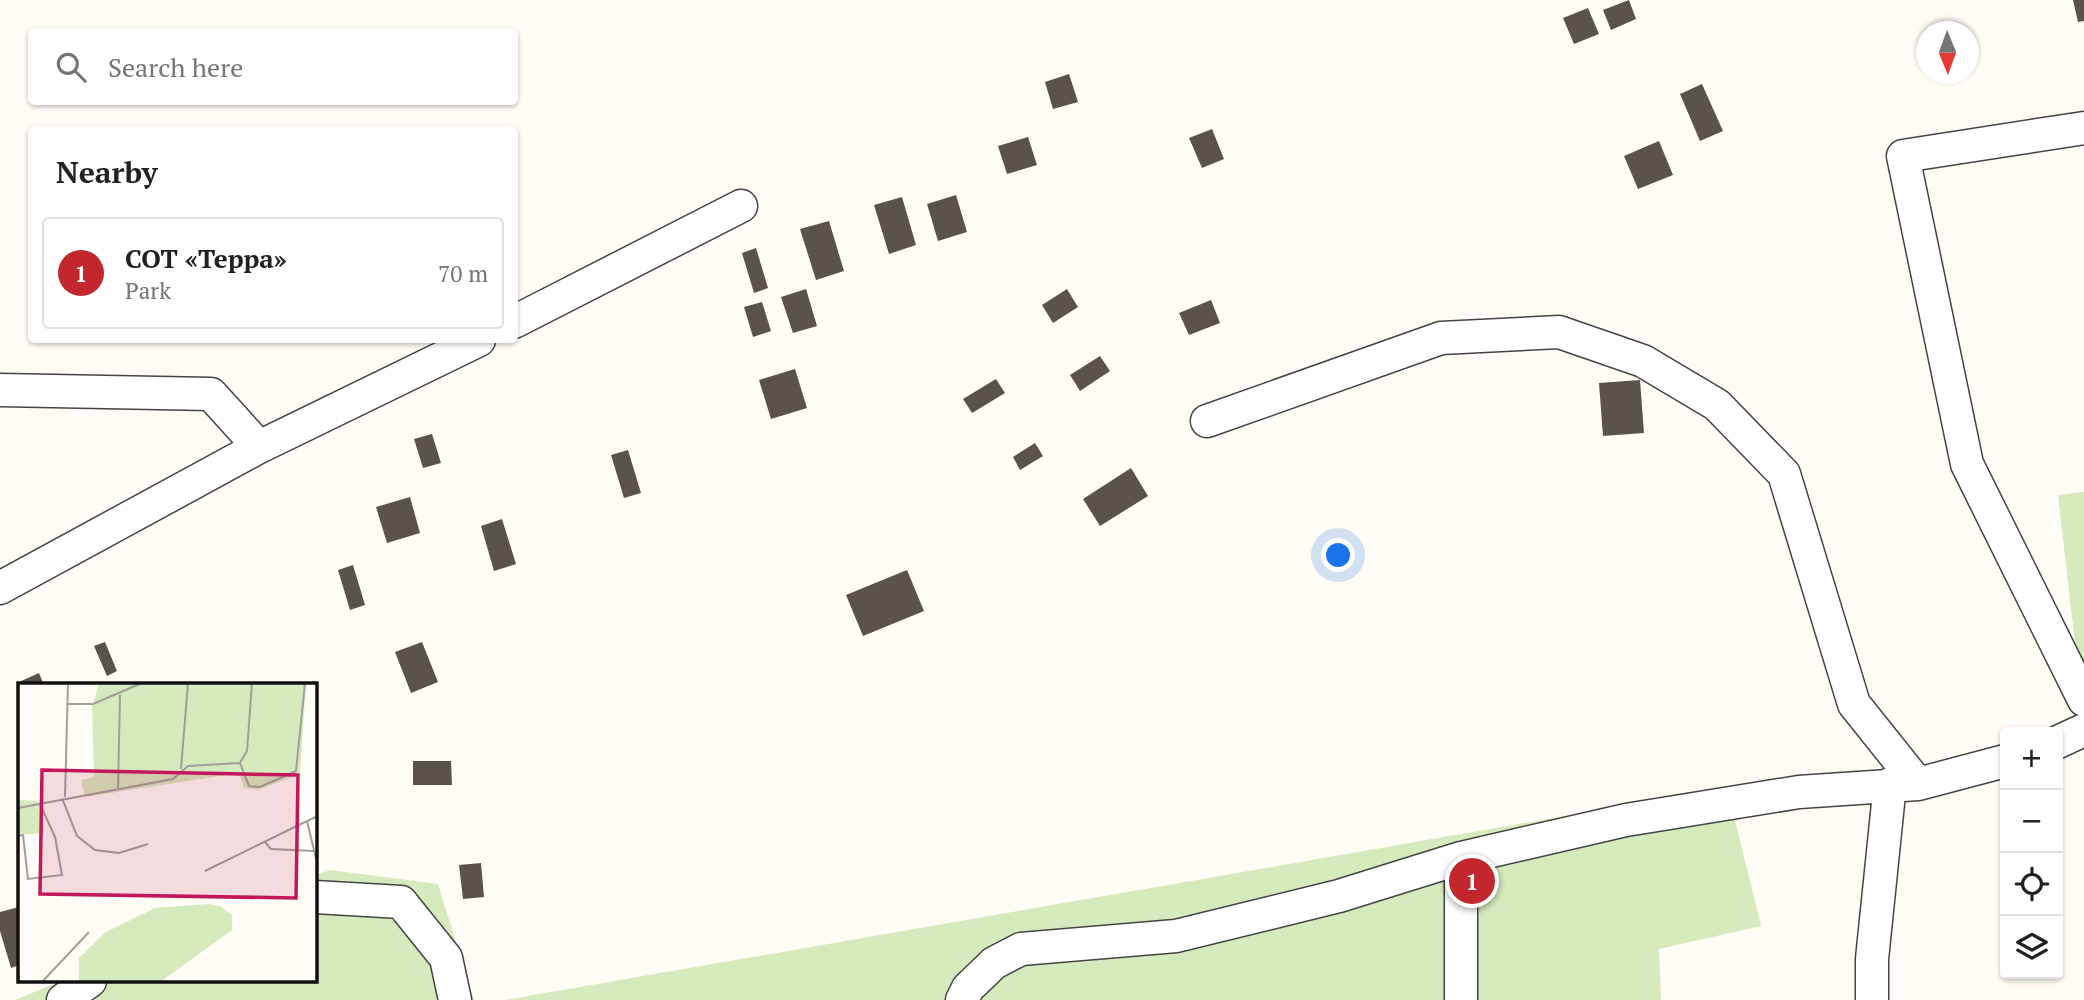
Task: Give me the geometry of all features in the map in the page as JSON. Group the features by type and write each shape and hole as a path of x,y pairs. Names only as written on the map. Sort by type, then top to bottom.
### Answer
{"street":[{"path":"2084,128 1903,156 1967,464 2084,700"},
{"path":"518,320 741,206"},
{"path":"1207,421 1441,338 1559,332 1643,361 1717,405 1784,474 1854,704 1904,784 1872,958 1872,1000"},
{"path":"0,588 259,447 473,343"},
{"path":"0,390 211,394 259,447"},
{"path":"2063,740 2084,730"},
{"path":"961,1000 968,988 994,963 1021,949 1176,936 1339,896 1461,858 1626,820 1799,792 1904,784 2000,762"},
{"path":"1461,858 1461,1000"},
{"path":"317,897 401,902 446,958 454,1000"},
{"path":"64,1000 89,982"}],"green space":[{"path":"2084,492 2084,722 2058,495"},
{"path":"1727,788 1761,926 1659,949 1661,1000 505,1000"},
{"path":"330,870 438,884 474,1000 15,1000 59,982 317,982 317,875"}],"building":[{"path":"1629,0 1636,19 1611,30 1603,10"},
{"path":"2073,0 2084,0 2084,21 2078,22"},
{"path":"1588,8 1599,34 1574,44 1563,18"},
{"path":"1069,74 1078,102 1053,109 1045,82"},
{"path":"1702,84 1723,131 1700,141 1680,94"},
{"path":"1212,129 1224,159 1202,168 1189,138"},
{"path":"1028,137 1037,165 1007,174 998,146"},
{"path":"1659,141 1673,175 1638,189 1624,156"},
{"path":"956,195 967,232 938,241 927,204"},
{"path":"902,197 916,245 889,254 874,205"},
{"path":"829,221 844,271 816,280 800,229"},
{"path":"756,248 768,288 754,293 742,253"},
{"path":"806,289 817,326 793,333 781,297"},
{"path":"1067,289 1078,307 1053,323 1042,305"},
{"path":"1211,300 1220,323 1189,335 1179,313"},
{"path":"762,302 771,331 753,337 744,307"},
{"path":"1100,356 1110,371 1080,391 1070,375"},
{"path":"795,369 807,408 771,419 759,380"},
{"path":"996,379 1005,393 972,413 963,399"},
{"path":"1640,380 1644,433 1603,436 1599,383"},
{"path":"432,434 441,463 423,468 414,439"},
{"path":"1035,443 1043,456 1020,470 1013,457"},
{"path":"628,450 641,493 624,498 611,455"},
{"path":"1131,468 1148,496 1100,526 1083,499"},
{"path":"410,497 420,533 387,543 376,507"},
{"path":"502,519 516,564 494,571 481,526"},
{"path":"353,565 365,605 350,610 338,570"},
{"path":"907,570 924,611 863,636 846,595"},
{"path":"105,642 117,671 107,676 94,646"},
{"path":"422,642 438,682 411,693 395,652"},
{"path":"39,673 43,683 22,683 21,681"},
{"path":"413,761 451,761 452,785 413,785"},
{"path":"481,863 484,897 463,899 459,865"},
{"path":"18,907 18,965 11,968 0,931 0,912"}],"place":[{"name":"СОТ «Терра»","path":"1472,881"}]}
